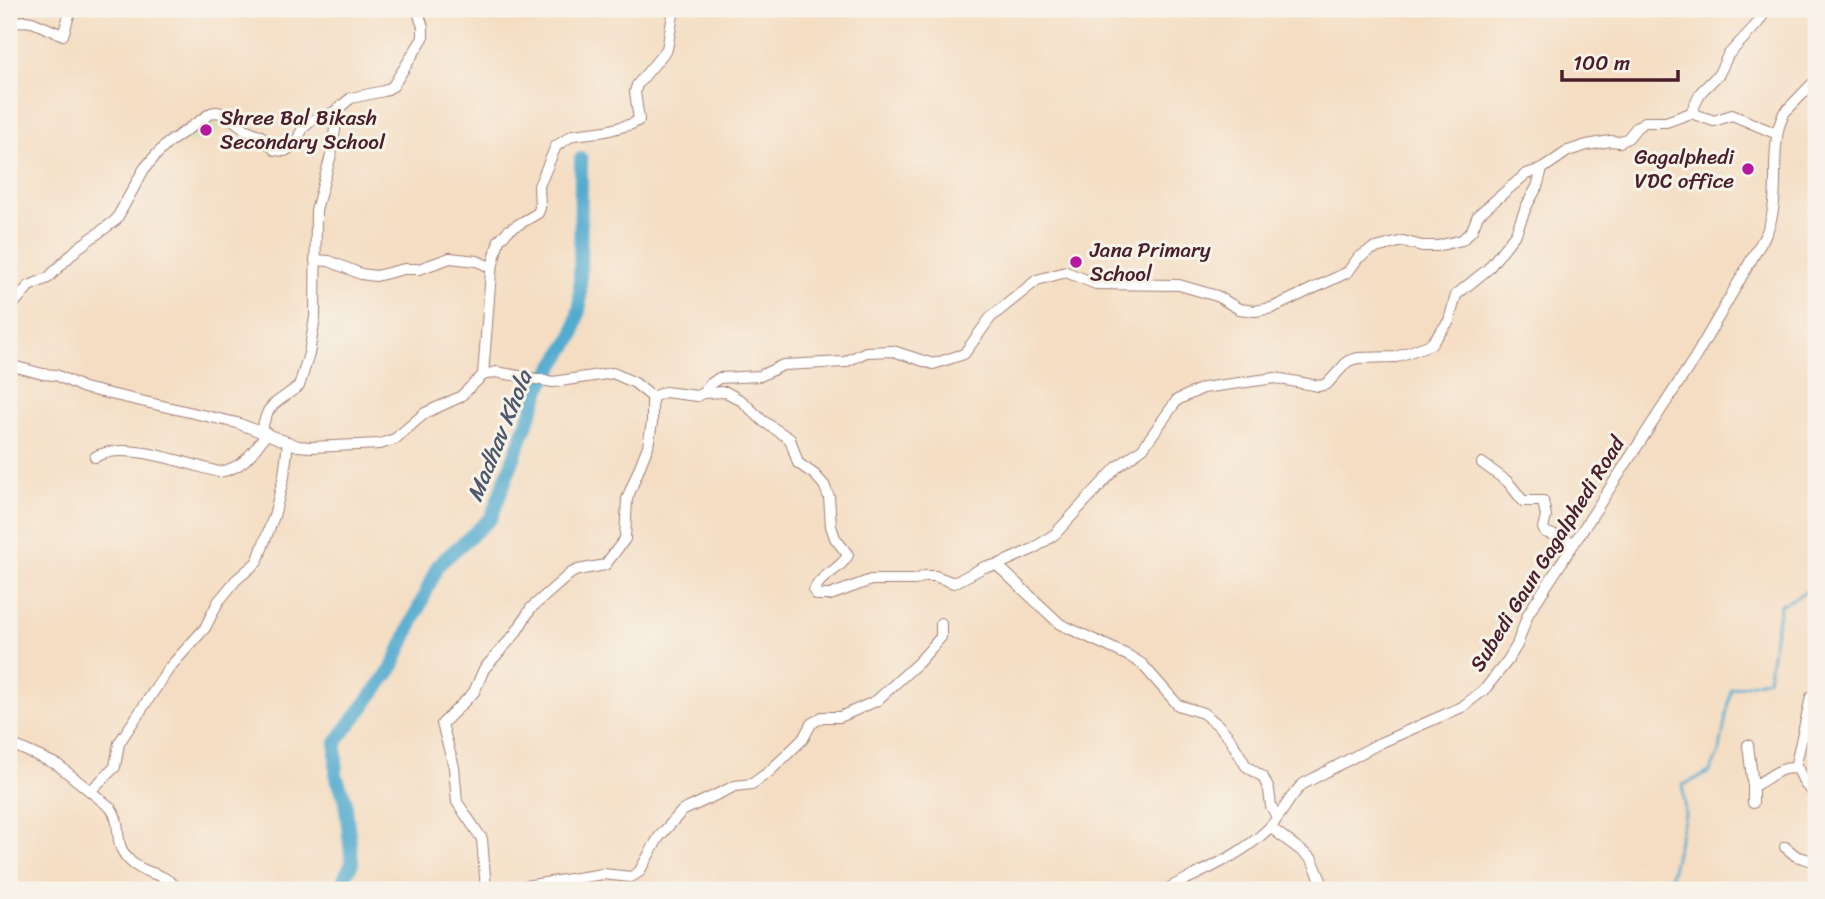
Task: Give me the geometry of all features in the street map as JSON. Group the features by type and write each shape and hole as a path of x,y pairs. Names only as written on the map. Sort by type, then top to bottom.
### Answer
{"street":[{"path":"13,9 10,24 24,20 63,35 71,9"},
{"path":"9,309 29,286 48,278 78,248 116,220 144,169 156,155 168,143 211,113 216,111 226,114 280,151 285,151 295,144 307,124 334,112 351,98 377,93 393,86 423,38 423,27 417,9"},
{"path":"483,375 492,268 499,240 538,213 539,186 556,146 573,135 606,131 639,120 635,92 637,85 667,49 674,9"},
{"path":"1691,113 1701,92 1719,74 1728,55 1768,9"},
{"path":"703,393 719,378 760,376 783,365 845,362 866,352 893,351 933,364 964,354 991,317 1037,280 1066,272 1096,284 1179,285 1217,296 1239,309 1255,311 1272,308 1348,272 1359,258 1372,249 1403,241 1422,246 1437,246 1462,240 1472,230 1478,215 1526,174 1542,169 1568,151 1598,143 1620,142 1646,122 1666,122 1691,113 1714,121 1732,115 1777,134 1784,113 1816,80"},
{"path":"95,457 110,452 143,453 219,472 229,471 244,463 264,432 268,411 299,386 309,354 315,317 316,210 331,155 337,116 334,112"},
{"name":"Subedi Gaun Gagalphedi Road","path":"1165,890 1237,853 1270,827 1303,784 1380,743 1462,708 1485,689 1512,653 1528,614 1696,356 1771,225 1777,134"},
{"path":"652,397 665,392 697,396 703,393 726,392 742,401 763,421 790,439 798,463 824,485 829,497 831,526 835,538 848,555 839,567 818,582 814,591 817,595 830,596 872,580 915,580 935,576 954,583 1032,549 1055,534 1117,467 1143,448 1177,400 1192,392 1203,388 1275,378 1319,386 1327,384 1348,361 1396,356 1431,344 1449,321 1455,295 1488,269 1516,233 1537,187 1542,169"},
{"path":"315,260 329,261 361,274 376,276 419,269 450,258 477,261 492,268"},
{"path":"9,365 56,375 84,388 140,399 264,432 298,446 387,442 395,439 425,413 460,397 483,375 496,372 553,382 613,373 635,383 652,397"},
{"path":"486,890 482,839 457,802 454,767 442,724 474,692 484,669 515,634 531,608 571,573 578,569 605,565 625,539 627,499 648,446 652,423 652,397"},
{"path":"90,792 115,767 118,743 170,667 205,628 218,603 236,580 257,562 274,516 284,476 288,442"},
{"path":"1482,463 1507,482 1523,501 1543,501 1545,531 1574,543"},
{"path":"998,565 1060,624 1142,664 1178,705 1203,713 1218,726 1229,737 1247,766 1263,777 1277,817"},
{"path":"498,890 603,874 631,877 639,872 659,837 682,811 735,786 752,784 795,747 811,724 822,717 840,717 876,701 919,662 941,636 941,623"},
{"path":"1796,768 1811,696"},
{"path":"9,743 49,760 111,808 116,816 118,841 131,862 146,871 160,874 178,890"},
{"path":"1748,745 1753,803"},
{"path":"1753,786 1778,770 1796,768 1801,772 1805,784 1816,795"},
{"path":"1270,827 1312,859 1325,890"},
{"path":"1785,847 1796,856 1816,862"},
{"path":"1813,890 1816,869"}],"shaded area":[{"name":"Shree Bal Bikash Secondary School","path":"217,113 231,126 192,145 185,135"}],"waterway":[{"name":"Madhav Khola","path":"338,890 352,863 345,799 336,776 336,742 391,670 438,565 491,518 542,384 573,336 580,306 581,159"},
{"path":"1663,890 1668,886 1685,815 1683,785 1710,772 1720,750 1731,689 1768,679 1780,606 1816,586"}],"place":[{"name":"Shree Bal Bikash Secondary School","path":"206,130"},
{"name":"Gagalphedi VDC office","path":"1748,169"},
{"name":"Jana Primary School","path":"1076,262"}]}
